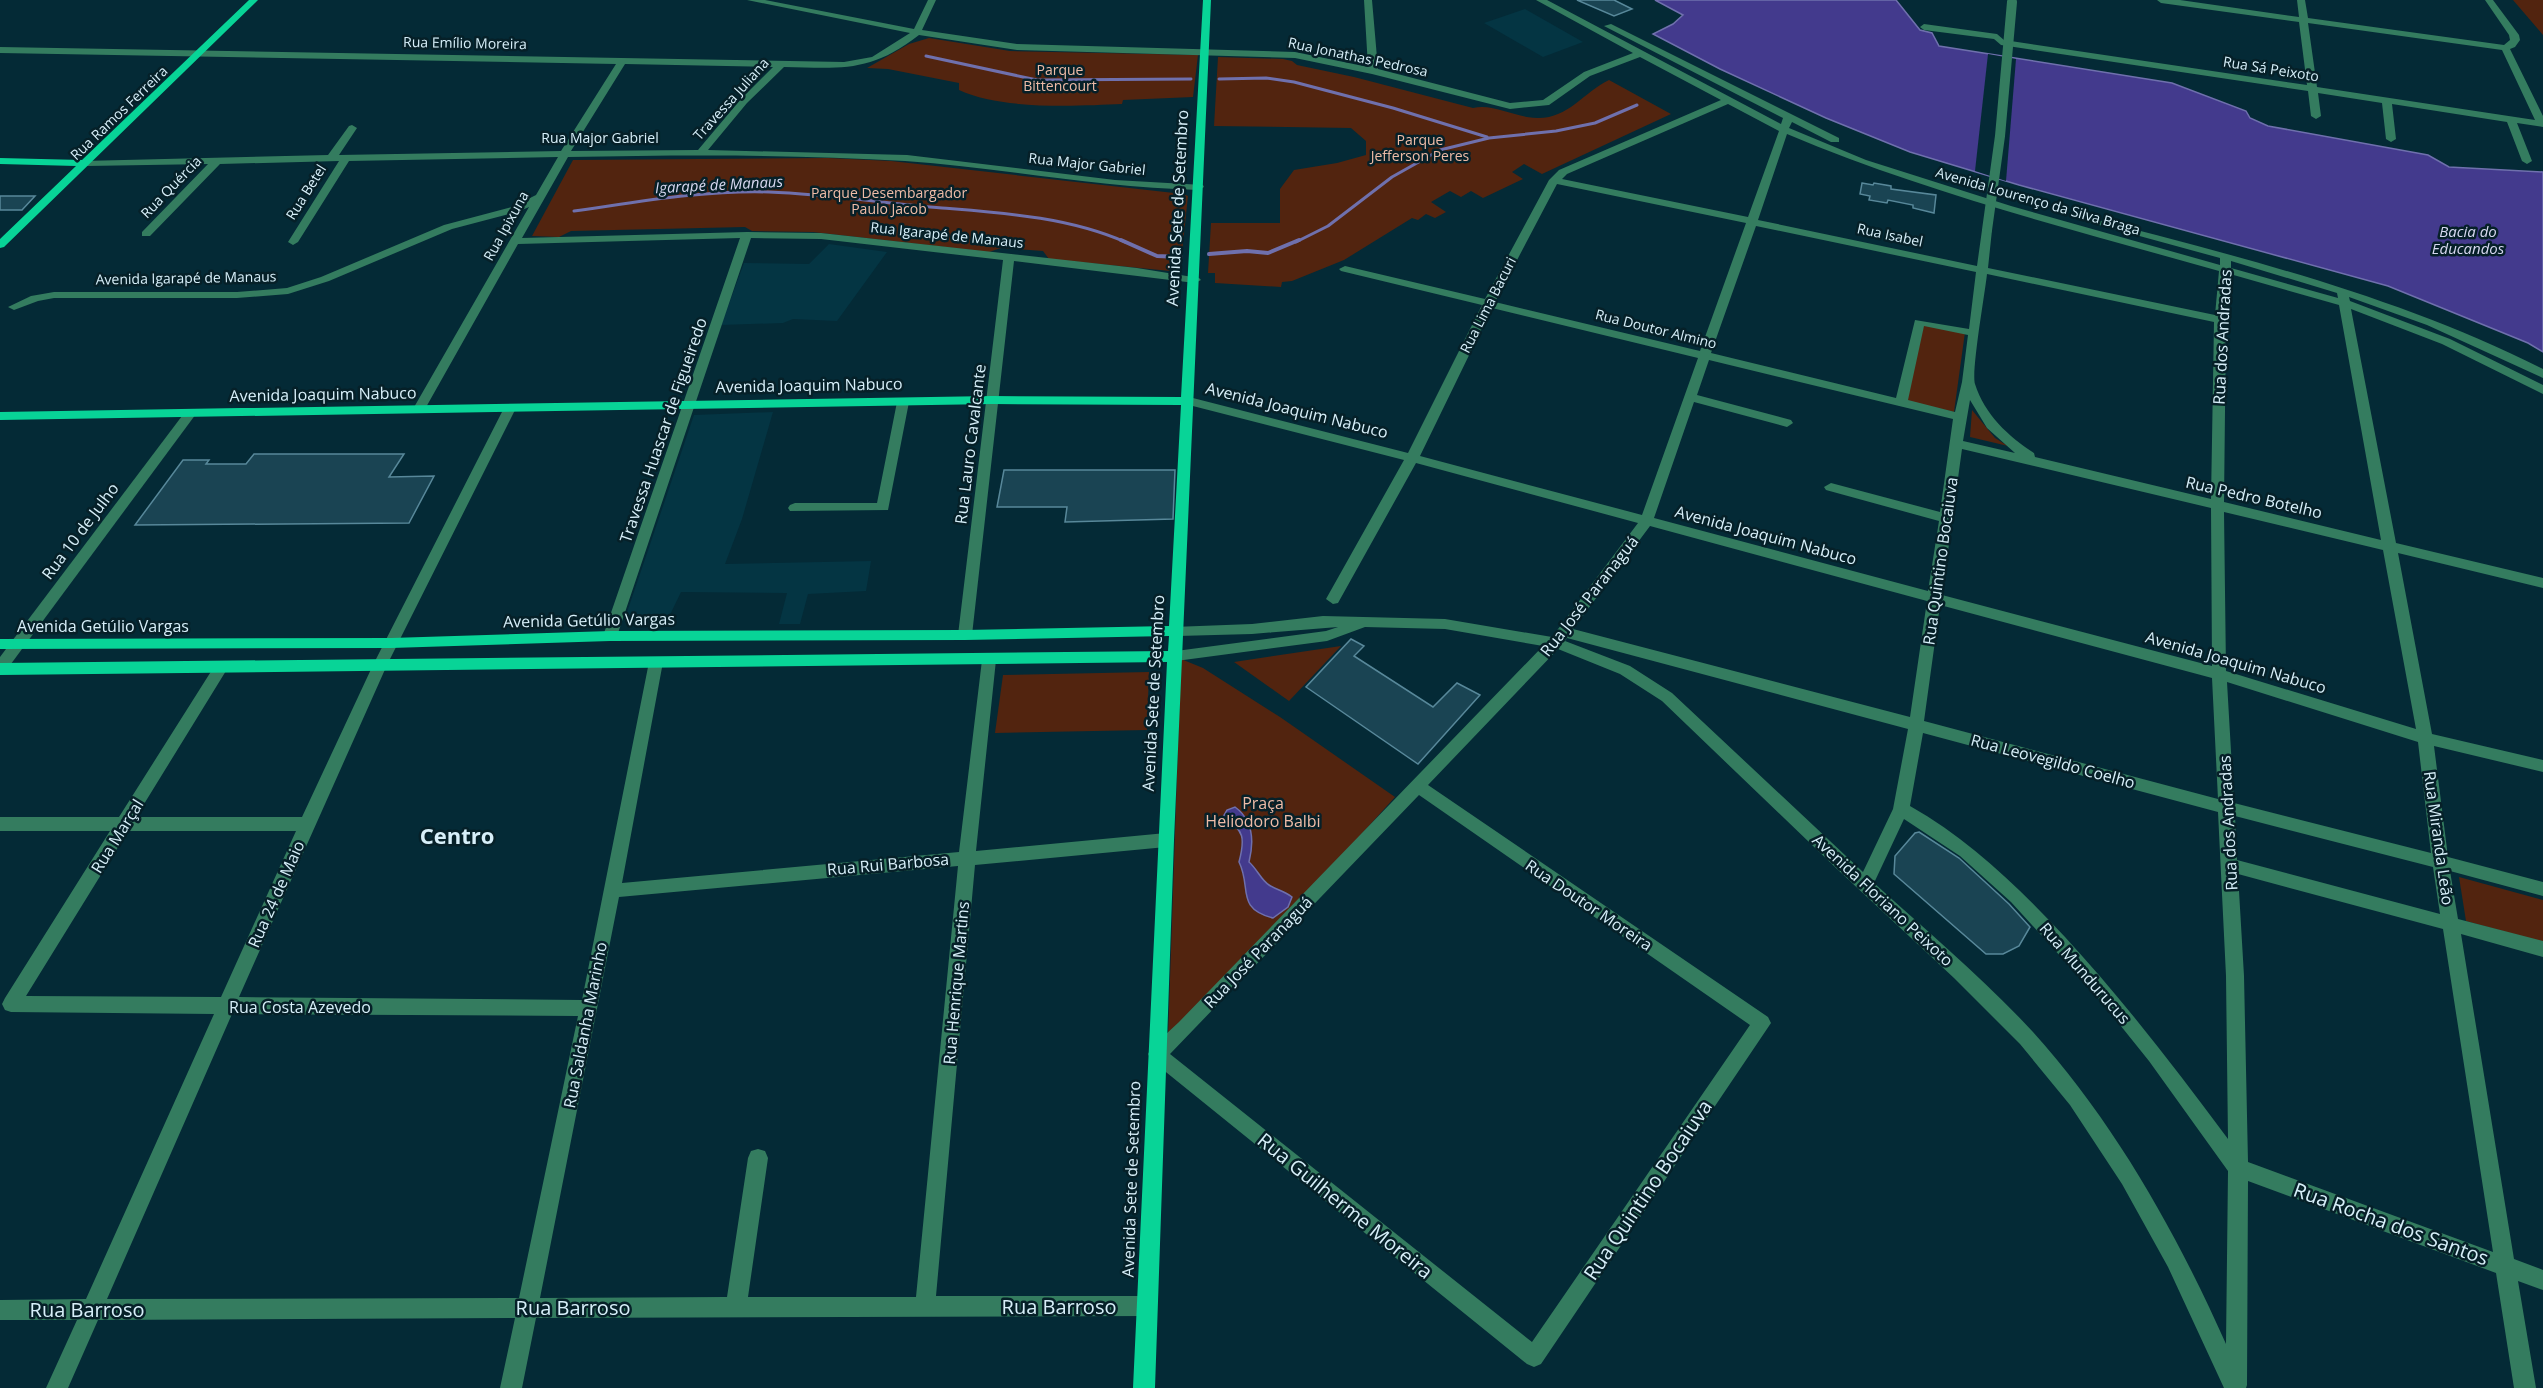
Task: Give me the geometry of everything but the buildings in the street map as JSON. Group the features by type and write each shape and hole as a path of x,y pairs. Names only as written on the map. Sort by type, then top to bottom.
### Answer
{"main road":[{"name":"Rua Ramos Ferreira","path":"0,245 254,0"},
{"name":"Avenida Sete de Setembro","path":"1144,1388 1166,840 1207,0"},
{"name":"Rua Major Gabriel","path":"0,161 87,163"},
{"name":"Avenida Joaquim Nabuco","path":"0,416 189,415 992,400 1189,401"},
{"name":"Avenida Getúlio Vargas","path":"0,645 391,643 610,636 965,635 1178,631"},
{"path":"0,668 989,660 1176,656"}],"street":[{"name":"Rua Jonathas Pedrosa","path":"751,0 918,32 1017,47 1295,56 1373,71 1496,104 1523,106 1546,103 1587,74 1640,54"},
{"path":"918,32 932,0"},
{"path":"1368,0 1373,71"},
{"name":"Avenida Lourenço da Silva Braga","path":"1540,0 1728,100 1785,124 1863,162 1947,190 2226,264 2444,326 2543,374"},
{"name":"Avenida Lourenço da Silva Braga","path":"1559,0 1681,63 1785,124"},
{"path":"2161,0 2505,48 2512,45 2515,40 2514,35 2489,0"},
{"path":"2301,0 2316,116"},
{"name":"Rua Quintino Bocaiuva","path":"1865,885 1901,809 1916,723 1936,599 1956,443 1968,382 2009,51 2012,1"},
{"name":"Rua Sá Peixoto","path":"1924,27 1996,37 2001,42 2542,124"},
{"name":"Rua Emílio Moreira","path":"0,50 865,64 885,57 918,32"},
{"name":"Rua Jonathas Pedrosa","path":"903,44 925,38 947,37"},
{"path":"2505,48 2542,124"},
{"path":"16,59 26,51"},
{"name":"Rua Ipixuna","path":"419,409 538,198 623,60"},
{"name":"Travessa Juliana","path":"701,153 744,101 782,63"},
{"path":"1668,69 1681,63"},
{"path":"1554,180 1563,172 1728,100"},
{"path":"2387,102 2391,139"},
{"path":"2511,119 2527,161"},
{"name":"Rua José Paranaguá","path":"1157,1054 1185,1028 1559,637 1646,522 1785,124"},
{"path":"331,159 352,128"},
{"name":"Rua Major Gabriel","path":"87,163 565,153 892,157 1089,181 1199,187"},
{"name":"Rua Betel","path":"293,242 346,158"},
{"name":"Rua Quércia","path":"146,234 217,161"},
{"name":"Rua Isabel","path":"1554,180 2220,320"},
{"name":"Rua Lima Bacuri","path":"1333,599 1412,458 1488,304 1554,180"},
{"name":"Avenida Igarapé de Manaus","path":"14,307 35,298 54,295 237,295 288,291 325,279 448,226 516,209 538,198"},
{"path":"492,216 513,223 517,237"},
{"name":"Travessa Huascar de Figueiredo","path":"610,636 747,235"},
{"name":"Rua Igarapé de Manaus","path":"517,237 821,236 1195,280"},
{"name":"Rua Lauro Cavalcante","path":"965,635 1009,258"},
{"name":"Rua dos Andradas","path":"2226,264 2220,320 2219,674 2230,865 2238,1168 2236,1388"},
{"name":"Rua Doutor Almino","path":"1345,269 1960,417"},
{"name":"Avenida Lourenço da Silva Braga","path":"2343,297 2475,354 2543,390"},
{"name":"Rua Miranda Leão","path":"2343,297 2425,738 2440,860 2525,1388"},
{"path":"1902,403 1919,322 1973,333"},
{"path":"1968,382 1985,418 1993,429 2040,463"},
{"path":"1690,397 1787,423"},
{"name":"Avenida Joaquim Nabuco","path":"1189,401 1412,458 2219,674 2425,738 2543,766"},
{"path":"795,508 883,507 903,402"},
{"name":"Rua 24 de Maio","path":"57,1388 380,665 510,408"},
{"name":"Rua 10 de Julho","path":"0,668 189,415"},
{"name":"Rua Pedro Botelho","path":"1956,443 2543,583"},
{"path":"1831,487 1946,518"},
{"name":"Avenida Floriano Peixoto","path":"1178,631 1252,629 1323,621 1371,621 1454,626 1559,637 1625,670 1667,697 1865,885 1982,992 2047,1061 2101,1132 2163,1236 2204,1317 2236,1388"},
{"name":"Avenida Floriano Peixoto","path":"1176,656 1327,636 1371,621"},
{"name":"Rua Leovegildo Coelho","path":"1559,637 1916,723 2227,808 2440,860 2543,889"},
{"name":"Rua Henrique Martins","path":"925,1307 967,857 989,660"},
{"name":"Rua Saldanha Marinho","path":"511,1388 529,1309 656,662"},
{"name":"Rua Marçal","path":"11,1004 125,825 222,666"},
{"name":"Rua Doutor Moreira","path":"1417,786 1762,1023"},
{"name":"Rua Mundurucus","path":"1901,809 1931,826 1966,852 2017,897 2106,994 2155,1055 2238,1168"},
{"path":"0,824 307,824"},
{"name":"Rua Rui Barbosa","path":"611,891 1166,840"},
{"path":"2230,865 2543,949"},
{"name":"Rua Costa Azevedo","path":"11,1004 589,1008"},
{"name":"Rua Quintino Bocaiuva","path":"1534,1357 1762,1023"},
{"name":"Rua Guilherme Moreira","path":"1157,1054 1534,1357"},
{"path":"736,1308 758,1158"},
{"name":"Rua Rocha dos Santos","path":"2238,1168 2543,1280"},
{"name":"Rua Barroso","path":"0,1310 1147,1306"}],"shaded area":[{"path":"1525,9 1583,42 1543,57 1484,23"},
{"path":"829,244 887,252 837,321 793,319 783,323 721,325 744,263 809,264"},
{"path":"773,412 742,519 725,564 871,561 866,591 808,594 800,624 779,624 787,593 681,592 667,621 624,621 694,415"}],"green space":[{"path":"2513,0 2543,0 2543,35"},
{"name":"Parque Bittencourt","path":"929,38 1010,51 1198,55 1193,97 1123,100 1122,104 1103,105 1017,104 996,101 959,90 959,83 888,69 867,68 909,44"},
{"name":"Parque Jefferson Peres","path":"1218,57 1283,59 1297,65 1354,77 1473,108 1486,107 1541,118 1562,112 1609,80 1671,114 1542,174 1524,164 1512,172 1523,179 1483,198 1471,191 1461,197 1450,191 1431,202 1446,212 1435,218 1426,214 1418,220 1412,218 1344,260 1292,281 1282,282 1281,287 1215,283 1215,273 1208,273 1211,223 1280,223 1280,189 1294,170 1337,163 1366,155 1366,141 1351,128 1214,126"},
{"name":"Parque Desembargador Paulo Jacob","path":"828,158 891,161 1183,194 1188,196 1180,272 1049,259 1043,251 1001,248 989,252 813,232 752,231 745,227 571,231 559,237 532,236 573,160"},
{"path":"1921,323 1965,332 1954,412 1907,401"},
{"path":"1972,410 1995,438 2008,446 1970,437"},
{"path":"1341,646 1289,701 1234,662"},
{"name":"Praça Heliodoro Balbi","path":"1181,659 1203,668 1280,717 1395,797 1291,912 1168,1038"},
{"path":"1149,672 1147,730 995,733 1003,675"},
{"path":"2459,877 2543,900 2543,942 2466,921"}],"water":[{"name":"Bacia do Educandos","path":"1655,0 1896,0 1920,30 1932,33 1939,46 2172,83 2246,111 2250,118 2268,126 2428,155 2449,167 2543,172 2543,352 2528,343 2388,286 2019,185 1910,152 1826,118 1720,69 1653,34 1673,24 1683,15"},
{"path":"1235,807 1245,818 1251,832 1249,862 1266,883 1292,897 1288,907 1273,918 1253,909 1249,903 1239,862 1242,836 1236,826 1223,817 1227,810"}],"pier":[{"path":"1988,54 2016,59 2006,181 1975,171"}],"waterway":[{"path":"926,56 1037,80 1191,79"},
{"path":"1219,79 1266,78 1294,82 1393,108 1487,137"},
{"name":"Igarapé de Manaus","path":"1296,242 1328,226 1392,177 1440,150 1489,138 1556,131 1595,123 1637,105"},
{"name":"Igarapé de Manaus","path":"574,211 696,195 745,192 790,193 1035,218 1081,227 1125,242"},
{"name":"Igarapé de Manaus","path":"1121,240 1157,256 1181,257"},
{"name":"Igarapé de Manaus","path":"1209,254 1247,251 1268,253 1299,240"}],"district":[{"name":"Centro","path":"457,836"}]}
